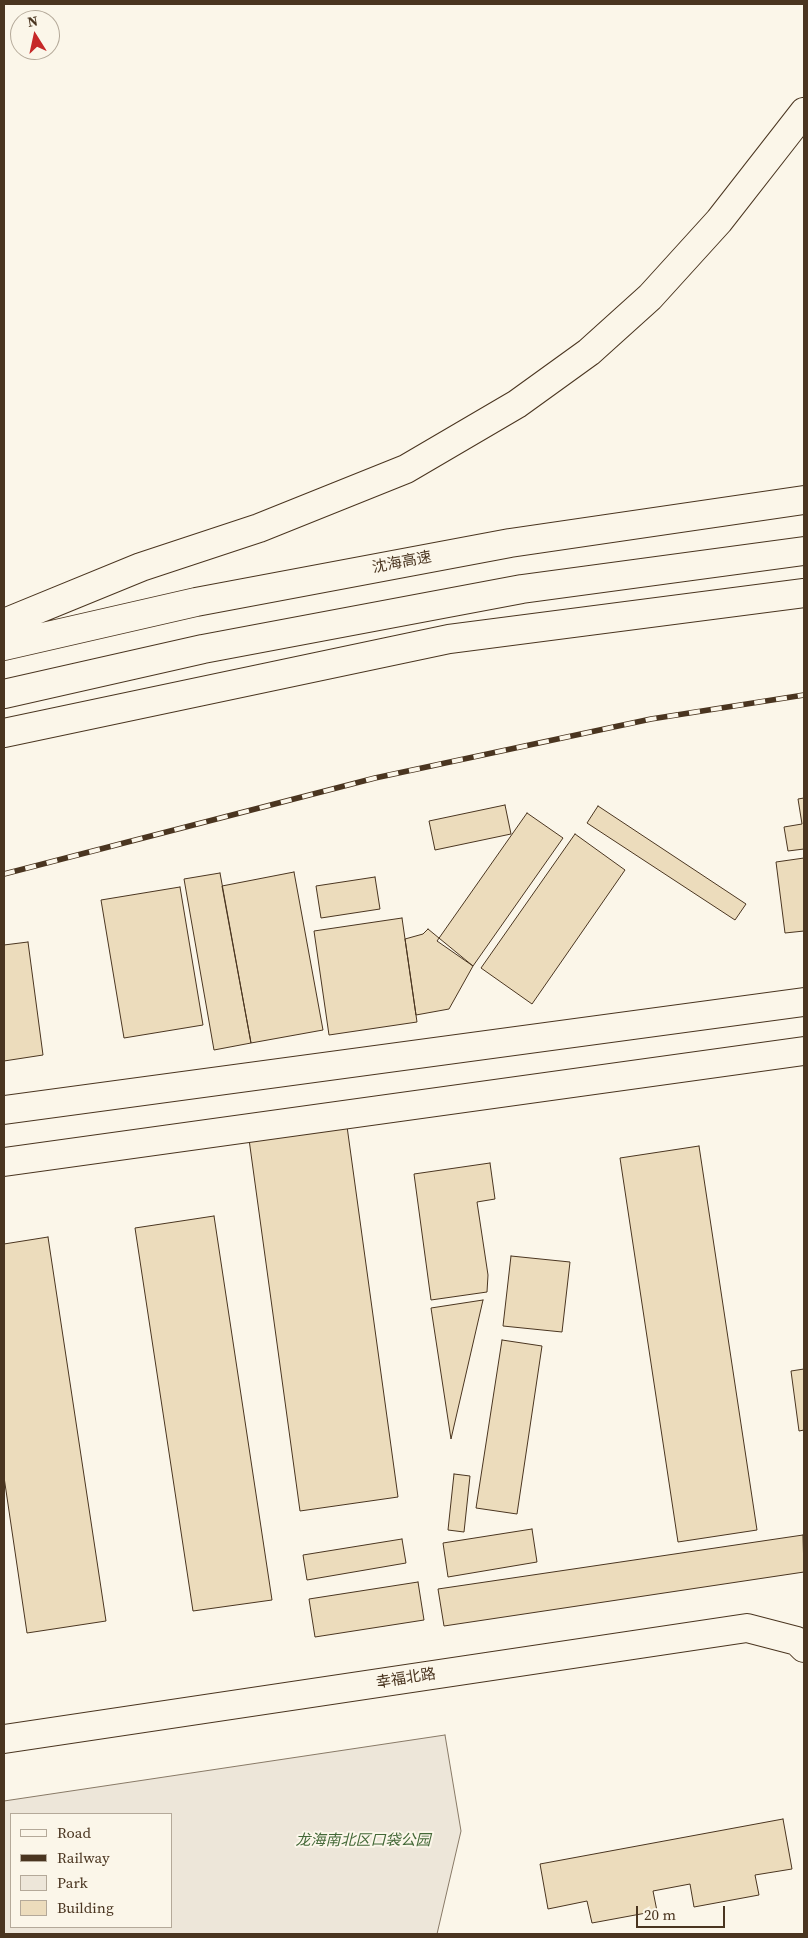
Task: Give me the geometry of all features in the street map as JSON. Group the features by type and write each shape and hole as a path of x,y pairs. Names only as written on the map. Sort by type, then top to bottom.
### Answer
{"main road":[{"path":"4,623 141,567 259,528 406,469 517,404 589,352 650,297 719,221 804,112"},
{"name":"沈海高速","path":"4,646 196,602 500,545 804,500"},
{"path":"4,694 203,649 522,589 802,551"},
{"path":"4,733 449,639 798,594"},
{"path":"4,1110 804,1002"},
{"path":"4,1162 804,1051"},
{"name":"幸福北路","path":"4,1739 747,1628 797,1641 804,1648"}],"green space":[{"name":"龙海南北区口袋公园","path":"445,1735 461,1831 437,1934 4,1934 4,1801"}],"building":[{"path":"804,798 804,849 788,851 784,827 802,824 798,799"},
{"path":"505,805 511,834 435,850 429,821"},
{"path":"598,806 746,904 735,920 587,823"},
{"path":"527,813 563,838 473,966 437,941"},
{"path":"575,834 625,870 532,1004 481,968"},
{"path":"804,858 804,931 785,933 776,862"},
{"path":"294,872 323,1030 251,1043 222,886"},
{"path":"220,873 251,1043 214,1050 184,879"},
{"path":"375,877 380,909 321,918 316,886"},
{"path":"180,887 203,1025 124,1038 101,900"},
{"path":"402,918 417,1022 329,1035 314,931"},
{"path":"428,929 473,966 449,1009 416,1015 405,939 423,934"},
{"path":"28,942 43,1055 4,1061 4,945"},
{"path":"346,1119 398,1497 300,1511 248,1132"},
{"path":"699,1146 757,1530 678,1542 620,1158"},
{"path":"490,1163 495,1199 477,1202 488,1275 487,1292 431,1300 414,1174"},
{"path":"214,1216 272,1600 193,1611 135,1228"},
{"path":"48,1237 106,1621 27,1633 4,1477 4,1244"},
{"path":"511,1256 570,1262 562,1332 503,1326"},
{"path":"483,1300 451,1439 431,1308"},
{"path":"502,1340 542,1346 517,1514 476,1508"},
{"path":"804,1369 804,1430 799,1431 791,1371"},
{"path":"454,1474 470,1476 464,1532 448,1530"},
{"path":"532,1529 537,1562 448,1577 443,1543"},
{"path":"803,1535 804,1572 444,1626 438,1589"},
{"path":"402,1539 406,1563 307,1580 303,1555"},
{"path":"418,1582 424,1620 315,1637 309,1599"},
{"path":"783,1819 792,1869 755,1875 759,1895 694,1907 690,1884 653,1891 657,1911 592,1923 587,1901 548,1909 540,1864"}],"railway":[{"path":"4,874 375,778 651,719 804,695"}]}
